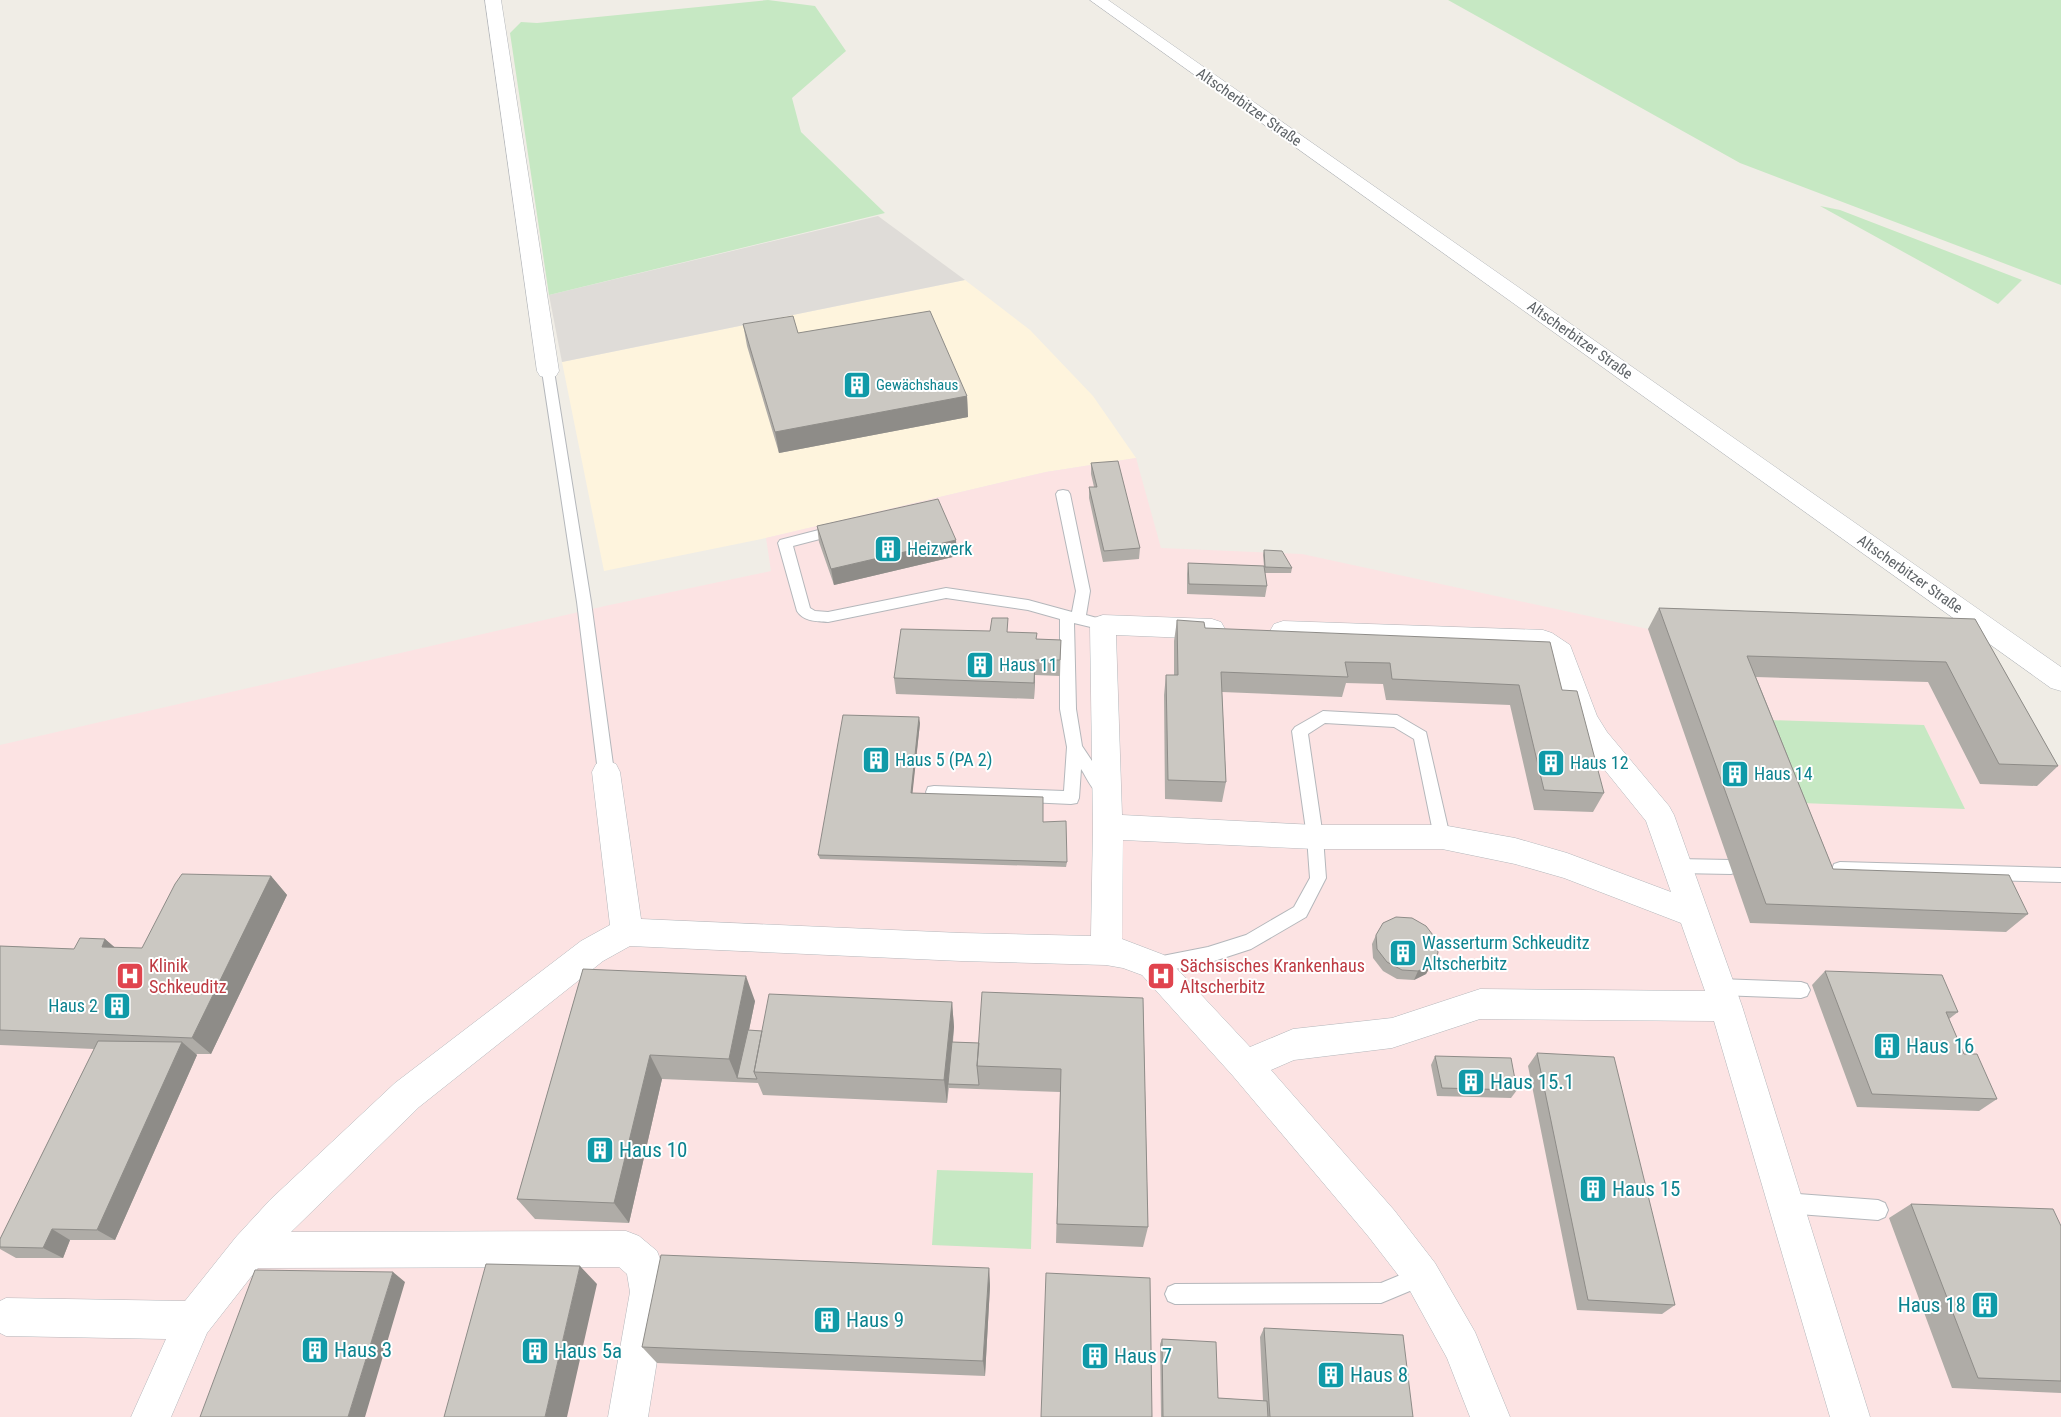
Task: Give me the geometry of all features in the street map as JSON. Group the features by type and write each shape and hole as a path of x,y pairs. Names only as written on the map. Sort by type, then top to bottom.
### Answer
{"street":[{"path":"493,0 548,371"},
{"name":"Altscherbitzer Straße","path":"1098,0 2061,681"},
{"path":"1106,951 1108,827 1106,794 1083,620 1250,630 1543,640 1561,652 1584,719 1597,740 1659,815 1722,996 1850,1417"},
{"path":"606,772 627,932"},
{"path":"1108,827 1315,837 1442,837 1515,851 1567,866 1694,914"},
{"path":"151,1417 194,1320 249,1250 283,1213 407,1095 592,951 627,932 961,947 1106,951 1124,954 1152,965 1245,1065 1381,1223 1422,1276 1461,1346 1490,1417"},
{"path":"1245,1065 1293,1045 1392,1033 1480,1004 1722,996"},
{"path":"249,1250 626,1250 644,1264 649,1292 628,1417"},
{"path":"6,1317 194,1320"}],"lane":[{"path":"548,371 585,611 606,772"},
{"path":"934,792 1071,798 1075,747 1068,709 1083,620 1083,591 1063,494"},
{"path":"840,530 785,543 804,611 812,616 828,617 946,593 1028,605 1083,620"},
{"path":"1152,965 1208,955 1251,941 1300,912 1318,878 1315,837 1300,730 1322,717 1397,721 1421,736 1442,837"},
{"path":"1075,747 1106,794"},
{"path":"1677,866 1731,868"},
{"path":"1828,869 2061,875"},
{"path":"1722,996 1801,990"},
{"path":"1785,1203 1878,1210"},
{"path":"1175,1294 1381,1293 1422,1276"}],"shaded area":[{"path":"878,216 965,280 562,362 549,295"},
{"path":"965,280 1030,330 1093,396 1136,458 1046,472 766,538 604,571 562,362"},
{"name":"Sächsisches Krankenhaus Altscherbitz","path":"1136,458 1161,548 1302,554 1648,629 1958,640 2025,764 2061,765 2061,1417 0,1417 0,745 605,606 771,571 766,538 1046,472"}],"green space":[{"path":"768,0 815,6 846,51 792,98 801,132 885,213 549,295 510,33 521,22 537,23"},
{"path":"1448,0 2061,0 2061,285 1740,163"},
{"path":"1820,206 1840,210 2022,280 1998,304"},
{"path":"1768,720 1924,725 1965,809 1801,803"},
{"path":"937,1170 1033,1173 1031,1249 932,1245"}],"building":[{"name":"Gewächshaus","path":"930,311 967,396 775,432 743,324 793,316 798,333"},
{"path":"1118,461 1140,548 1104,551 1089,487 1097,487 1091,463"},
{"name":"Heizwerk","path":"938,499 956,540 831,569 817,526"},
{"path":"1264,550 1282,551 1292,568 1265,567"},
{"path":"1188,563 1264,566 1267,586 1189,584"},
{"path":"1659,608 1975,619 2058,766 1999,764 1946,662 1747,656 1833,869 2009,875 2028,914 1766,904"},
{"name":"Haus 11","path":"992,618 1008,618 1007,632 1037,633 1036,639 1061,640 1060,660 1035,660 1034,683 894,678 901,629 990,631"},
{"name":"Haus 12","path":"1177,620 1204,622 1205,628 1550,642 1562,690 1577,691 1604,793 1544,790 1519,685 1392,679 1390,663 1345,662 1348,677 1221,672 1226,782 1168,780 1166,675 1178,675"},
{"name":"Haus 5 (PA 2)","path":"843,715 919,717 911,793 1043,797 1043,822 1066,821 1067,862 818,855"},
{"name":"Haus 2","path":"182,874 271,876 192,1038 0,1030 0,946 74,949 80,938 105,939 102,947 142,948"},
{"name":"Wasserturm Schkeuditz Altscherbitz","path":"1396,917 1412,918 1426,926 1436,939 1438,953 1431,965 1418,971 1402,970 1387,962 1377,949 1376,935 1383,923"},
{"name":"Haus 10","path":"583,969 746,976 729,1059 650,1055 614,1203 517,1199"},
{"name":"Haus 16","path":"1825,971 1942,975 1958,1012 1946,1012 1964,1054 1977,1054 1997,1099 1872,1094"},
{"path":"982,992 1143,998 1148,1227 1057,1224 1061,1069 977,1066"},
{"path":"769,994 952,1002 944,1080 754,1072"},
{"path":"748,1030 762,1031 754,1072 757,1079 737,1078"},
{"name":"Haus 2","path":"98,1041 182,1042 97,1230 52,1229 43,1248 0,1247 0,1239"},
{"path":"952,1042 979,1043 977,1066 979,1085 948,1084"},
{"name":"Haus 15","path":"1537,1053 1614,1057 1675,1305 1588,1300"},
{"name":"Haus 15.1","path":"1435,1056 1511,1058 1517,1090 1442,1088"},
{"name":"Haus 18","path":"1911,1204 2053,1209 2061,1226 2061,1381 1978,1378"},
{"name":"Haus 9","path":"661,1255 989,1268 983,1361 642,1347"},
{"name":"Haus 5a","path":"486,1264 580,1266 545,1417 444,1417"},
{"name":"Haus 3","path":"255,1270 393,1272 348,1417 200,1417"},
{"name":"Haus 7","path":"1046,1273 1150,1278 1152,1417 1041,1417"},
{"name":"Haus 8","path":"1264,1328 1403,1335 1413,1417 1270,1417"},
{"path":"1162,1339 1216,1342 1218,1398 1267,1401 1268,1417 1163,1417"}],"place":[{"name":"Gewächshaus","path":"857,385"},
{"name":"Heizwerk","path":"888,549"},
{"name":"Haus 11","path":"980,665"},
{"name":"Haus 5 (PA 2)","path":"876,760"},
{"name":"Haus 12","path":"1551,763"},
{"name":"Haus 14","path":"1735,774"},
{"name":"Wasserturm Schkeuditz Altscherbitz","path":"1403,953"},
{"name":"Klinik Schkeuditz","path":"130,976"},
{"name":"Sächsisches Krankenhaus Altscherbitz","path":"1161,976"},
{"name":"Haus 2","path":"117,1006"},
{"name":"Haus 16","path":"1887,1046"},
{"name":"Haus 15.1","path":"1471,1082"},
{"name":"Haus 10","path":"600,1150"},
{"name":"Haus 15","path":"1593,1189"},
{"name":"Haus 18","path":"1985,1305"},
{"name":"Haus 9","path":"827,1320"},
{"name":"Haus 3","path":"315,1350"},
{"name":"Haus 5a","path":"535,1351"},
{"name":"Haus 7","path":"1095,1356"},
{"name":"Haus 8","path":"1331,1375"}]}
